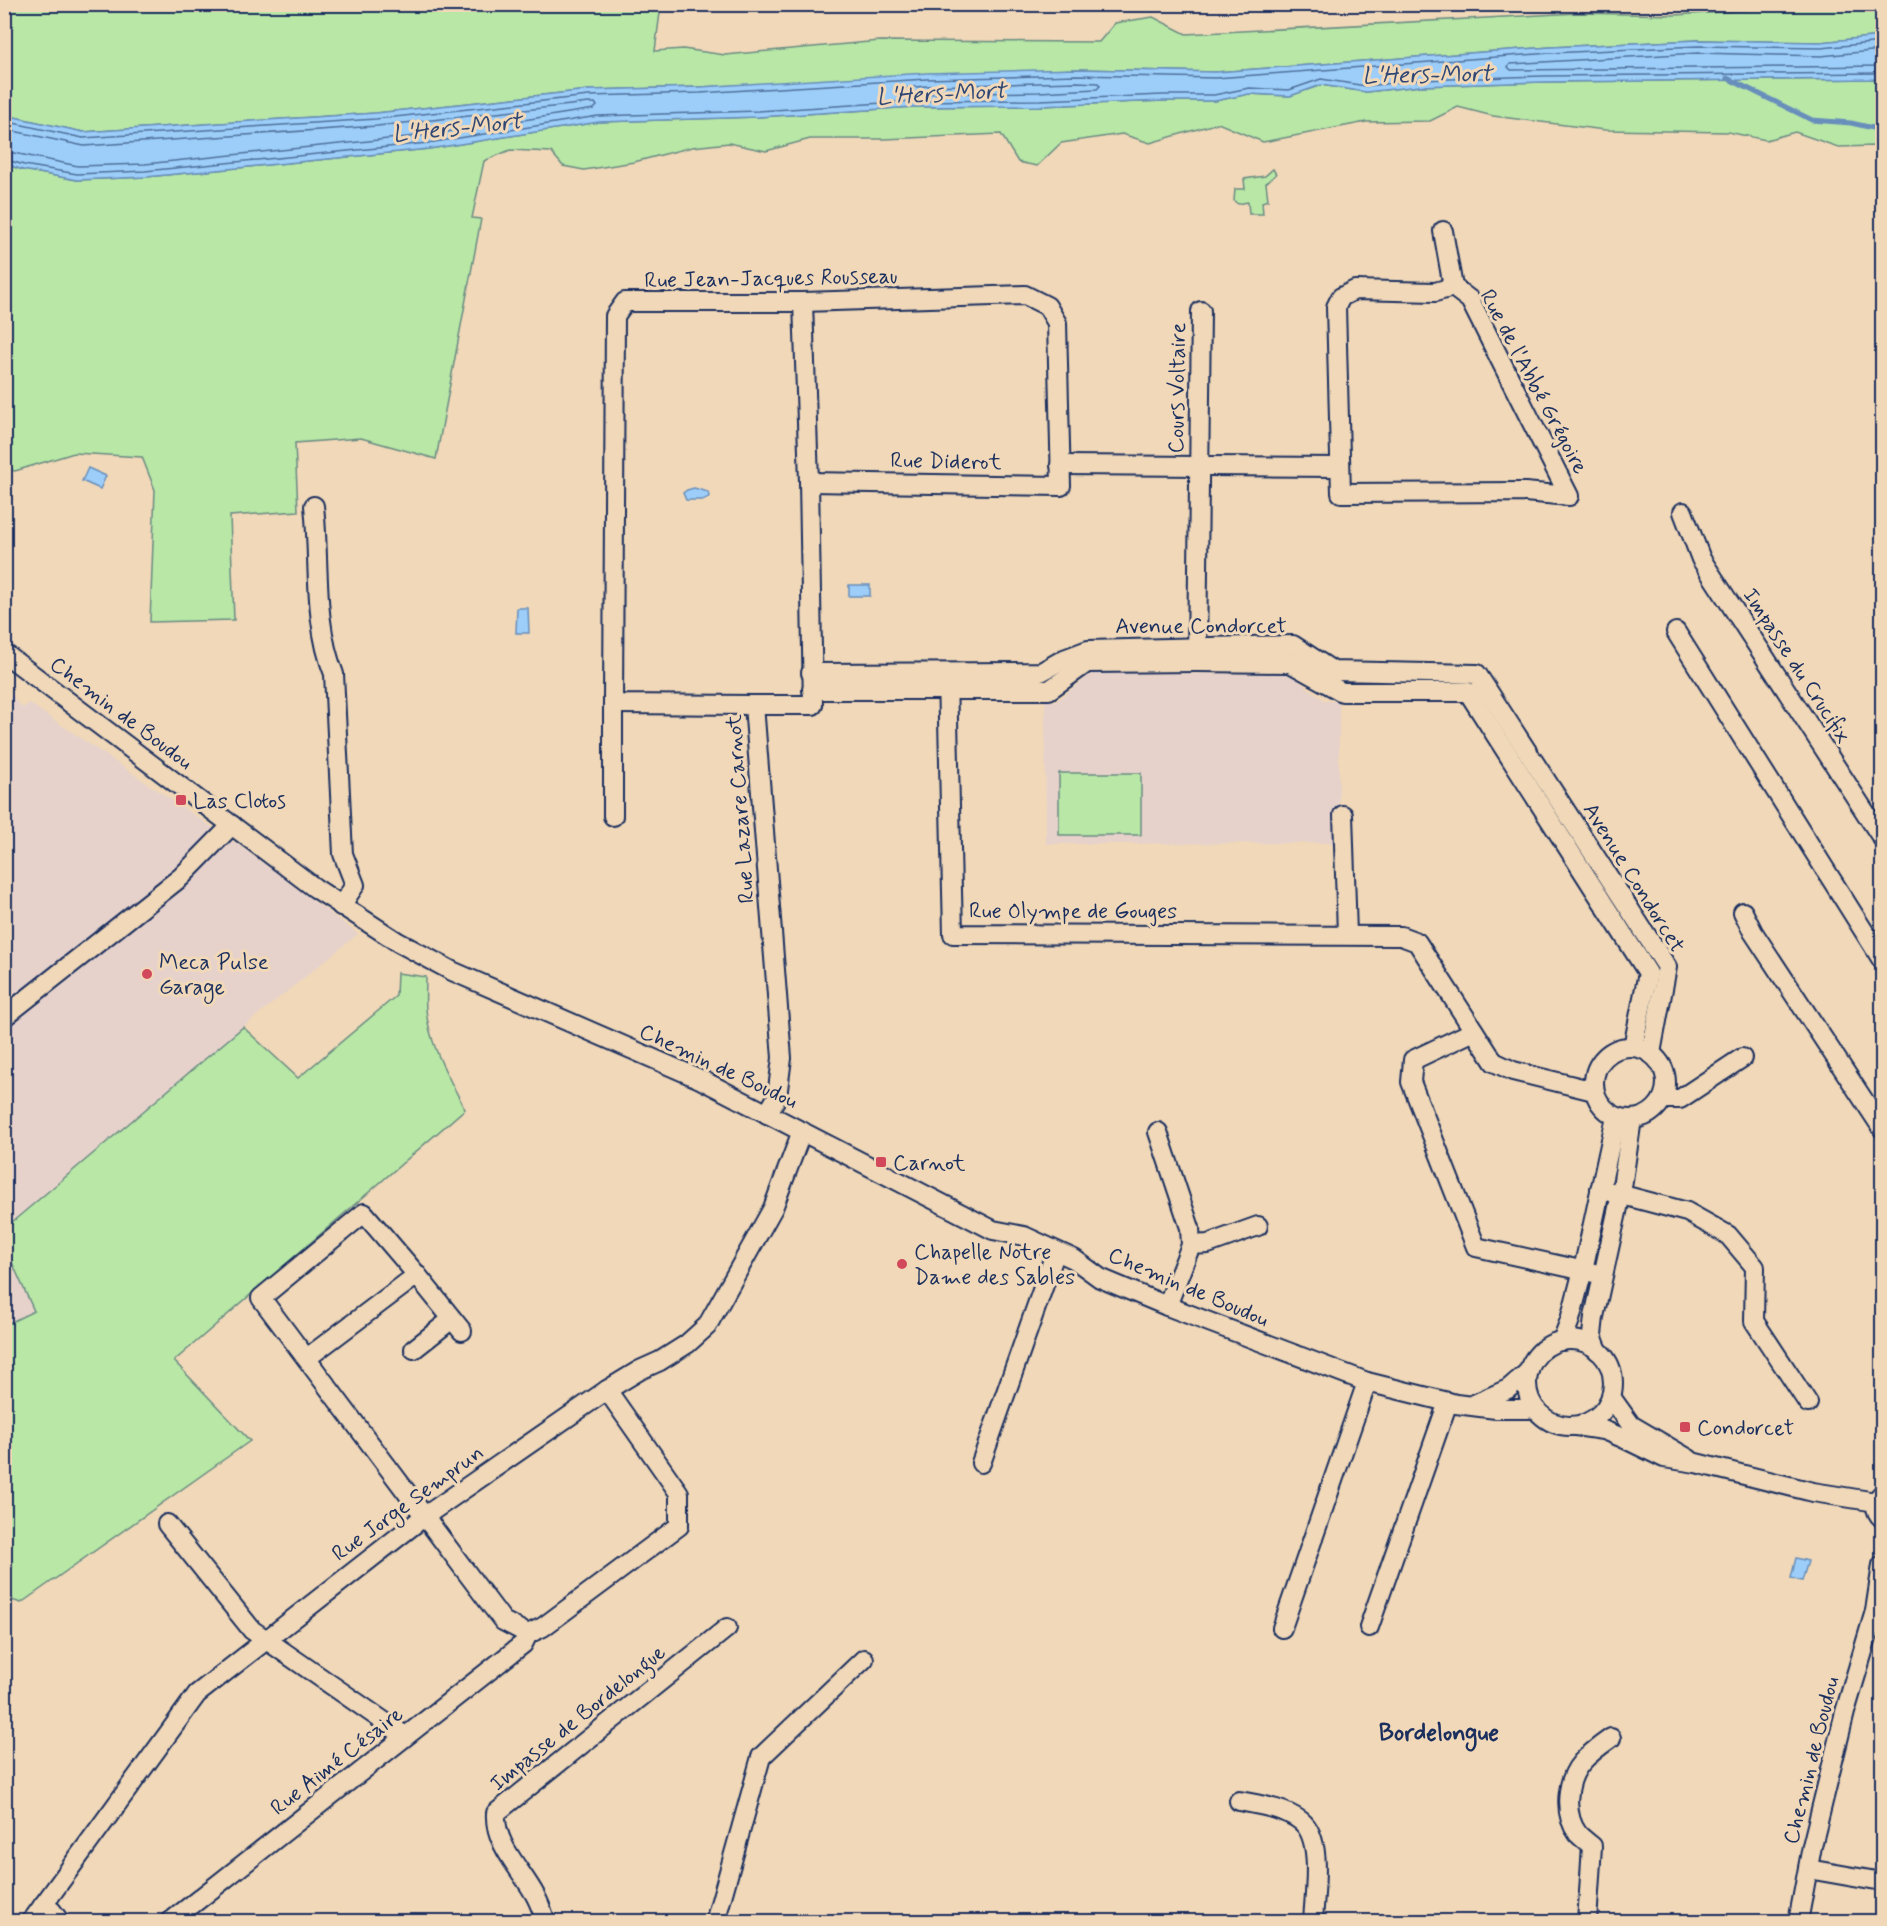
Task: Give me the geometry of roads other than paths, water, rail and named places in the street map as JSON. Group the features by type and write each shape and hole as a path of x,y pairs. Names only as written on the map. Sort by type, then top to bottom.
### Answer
{"street":[{"path":"1443,231 1453,287"},
{"name":"Rue de l'Abbé Grégoire","path":"1453,287 1470,300 1569,496 1525,492 1341,493 1340,466 1336,307 1341,297 1355,290 1435,292 1453,287"},
{"name":"Rue Jean-Jacques Rousseau","path":"614,704 615,316 625,302 803,302 1025,295 1047,306 1057,323 1060,465"},
{"path":"803,302 810,482 812,681"},
{"name":"Cours Voltaire","path":"1197,654 1201,311"},
{"name":"Cours Voltaire","path":"1060,465 1340,466"},
{"name":"Rue Diderot","path":"810,482 1061,486 1060,465"},
{"path":"314,506 319,596 327,658 334,674 338,780 344,854 356,885 341,906"},
{"name":"Impasse du Crucifix","path":"1683,512 1701,559 1882,838"},
{"path":"1676,632 1882,960"},
{"name":"Avenue Condorcet","path":"812,681 947,681 1049,690 1087,663 1293,645 1333,672 1477,674 1666,967 1651,1053"},
{"name":"Chemin de Boudou","path":"4,653 341,906 398,942 452,971 700,1079 993,1230 1024,1236 1074,1259 1100,1278 1167,1306 1368,1382 1448,1402 1496,1409 1534,1407"},
{"name":"Avenue Condorcet","path":"1197,654 1290,663 1342,692 1468,692 1648,973 1633,1047"},
{"name":"Rue Lazare Carnot","path":"767,1114 777,1097 782,1058 753,705 813,705 812,681"},
{"name":"Rue Olympe de Gouges","path":"947,681 953,934 1401,936 1417,942 1494,1062 1513,1071 1594,1091"},
{"path":"613,816 614,704 753,705"},
{"path":"1343,815 1347,934"},
{"path":"4,1017 181,877 232,825"},
{"path":"1743,912 1882,1128"},
{"path":"1474,1031 1413,1060 1411,1082 1476,1247 1603,1275"},
{"path":"1633,1047 1651,1053 1665,1073 1666,1087 1658,1107 1648,1115 1624,1118 1608,1112 1599,1103 1594,1091 1594,1077 1599,1065 1606,1056 1617,1049 1633,1047"},
{"path":"1663,1099 1680,1099 1742,1058"},
{"path":"1562,1341 1583,1270 1600,1188 1624,1118"},
{"path":"1598,1351 1592,1335 1593,1317 1621,1194 1624,1118"},
{"name":"Rue Jorge Semprun","path":"31,1922 197,1694 425,1516 607,1390 687,1344 707,1326 773,1208 802,1131"},
{"path":"1158,1132 1190,1228 1191,1245 1167,1306"},
{"path":"1600,1188 1687,1212 1728,1235 1755,1267 1754,1321 1808,1403"},
{"path":"414,1349 457,1325 364,1213 261,1298 503,1621 528,1634"},
{"path":"1191,1245 1208,1244 1258,1226"},
{"path":"981,1463 1056,1251"},
{"path":"307,1358 417,1275"},
{"path":"1576,1426 1597,1416 1605,1408 1611,1397 1613,1384 1606,1360 1598,1351 1575,1340 1562,1341 1541,1351 1529,1371 1527,1383 1534,1407 1552,1422 1563,1425 1603,1430 1664,1458 1696,1463 1813,1492 1881,1512"},
{"path":"1472,1405 1508,1389 1529,1371"},
{"path":"1282,1628 1368,1382"},
{"name":"Rue Aimé Césaire","path":"170,1922 523,1644 528,1634 543,1627 679,1526 679,1493 607,1390"},
{"path":"1611,1397 1631,1425 1696,1463"},
{"path":"1369,1627 1448,1402"},
{"path":"167,1524 252,1630 405,1736"},
{"name":"Chemin de Boudou","path":"1875,1611 1882,1565"},
{"name":"Chemin de Boudou","path":"1798,1922 1808,1869 1845,1712 1882,1594"},
{"name":"Impasse de Bordelongue","path":"546,1922 536,1897 495,1826 496,1813 727,1628"},
{"path":"715,1922 761,1757 864,1659"},
{"path":"1587,1922 1592,1846 1577,1833 1571,1816 1568,1800 1570,1783 1581,1763 1611,1738"},
{"path":"1239,1801 1275,1808 1301,1821 1311,1832 1316,1848 1312,1922"},
{"path":"1808,1869 1882,1882"},
{"path":"43,1905 52,1911 60,1922"}],"water":[{"name":"L'Hers-Mort","path":"1882,36 1882,79 1544,82 1420,86 1366,92 1321,85 1290,96 1249,94 1215,101 914,107 758,117 599,122 429,149 146,177 77,180 23,170 5,164 5,115 83,132 376,113 589,90 700,87 927,73 1077,69 1216,72 1551,47 1698,40 1820,42"},
{"path":"88,468 106,476 100,489 82,481"},
{"path":"694,488 708,492 709,497 703,500 686,500 683,493"},
{"path":"849,585 870,585 870,596 849,596"},
{"path":"517,608 528,608 529,633 516,633"},
{"path":"1796,1558 1808,1561 1802,1581 1791,1578"}],"waterway":[{"path":"1727,78 1812,120 1851,123 1882,130"}],"place":[{"name":"Las Clotos","path":"181,800"},
{"name":"Meca Pulse Garage","path":"147,974"},
{"name":"Carnot","path":"881,1162"},
{"name":"Chapelle Notre Dame des Sables","path":"902,1264"},
{"name":"Condorcet","path":"1685,1427"}],"district":[{"name":"Bordelongue","path":"1439,1732"}]}
